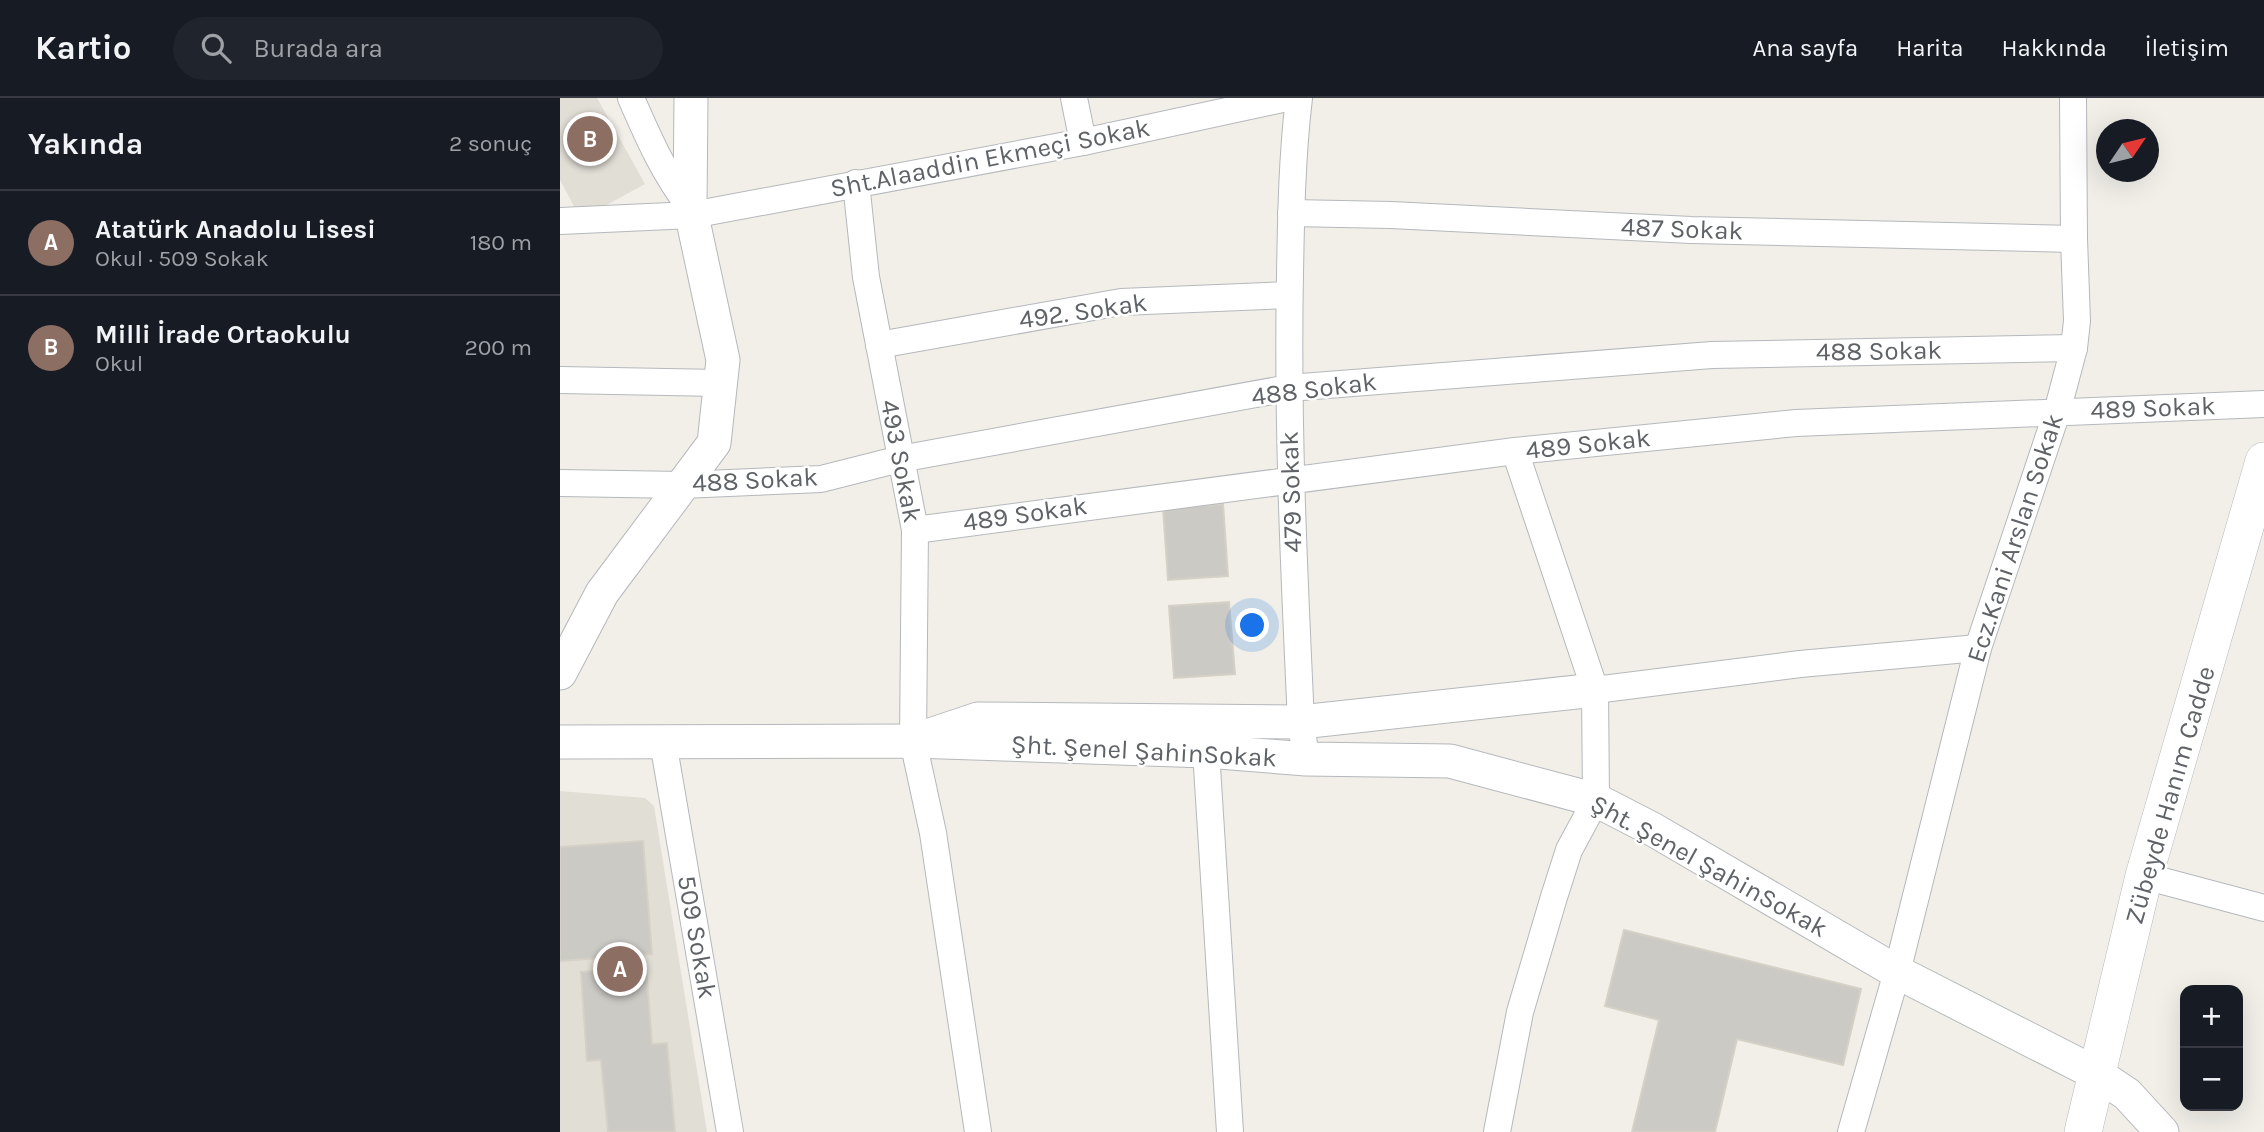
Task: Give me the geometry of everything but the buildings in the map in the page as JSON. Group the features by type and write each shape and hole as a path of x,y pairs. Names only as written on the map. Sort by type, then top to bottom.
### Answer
{"main road":[{"name":"Zübeyde Hanım Cadde","path":"2083,1132 2144,876 2264,461"}],"street":[{"path":"631,98 658,158 691,211"},
{"path":"560,673 603,593 714,443 723,360 691,211 691,98"},
{"path":"1074,98 1083,142"},
{"name":"Sht.Alaaddin Ekmeçi Sokak","path":"560,220 691,211 1083,142 1287,98"},
{"name":"479 Sokak","path":"1298,98 1293,152 1289,295 1290,480 1301,722 1306,759"},
{"name":"Ecz.Kani Arslan Sokak","path":"1851,1132 1897,971 1978,648 2057,412 2074,348 2077,320 2073,98"},
{"name":"493 Sokak","path":"856,183 866,277 915,530 913,741 933,833 978,1132"},
{"name":"487 Sokak","path":"1291,213 1692,230 2074,239"},
{"name":"492. Sokak","path":"879,345 1121,302 1289,295"},
{"name":"488 Sokak","path":"560,482 682,485 821,478 900,458 1289,388 1712,355 2074,348"},
{"path":"560,380 720,383"},
{"name":"489 Sokak","path":"915,530 1515,451 1796,423 2264,404"},
{"path":"1497,1132 1520,1013 1554,897 1569,850 1596,800 1595,690 1515,451"},
{"path":"1595,690 1800,664 1978,648"},
{"name":"Şht. Şenel ŞahinSokak","path":"913,741 978,719 1301,722 1595,690"},
{"name":"509 Sokak","path":"663,741 730,1132"},
{"name":"Şht. Şenel ŞahinSokak","path":"560,743 913,741 1206,751 1306,759 1450,761 1596,800 1654,830 1897,971 2097,1073 2127,1094 2162,1132"},
{"path":"1206,751 1230,1132"},
{"path":"2144,876 2264,908"}],"shaded area":[{"path":"560,98 597,98 645,184 581,219 560,180"},
{"path":"560,791 645,798 654,806 707,1132 560,1132"}],"place":[{"name":"Milli İrade Ortaokulu","path":"590,139"},
{"name":"Atatürk Anadolu Lisesi","path":"620,969"}]}
